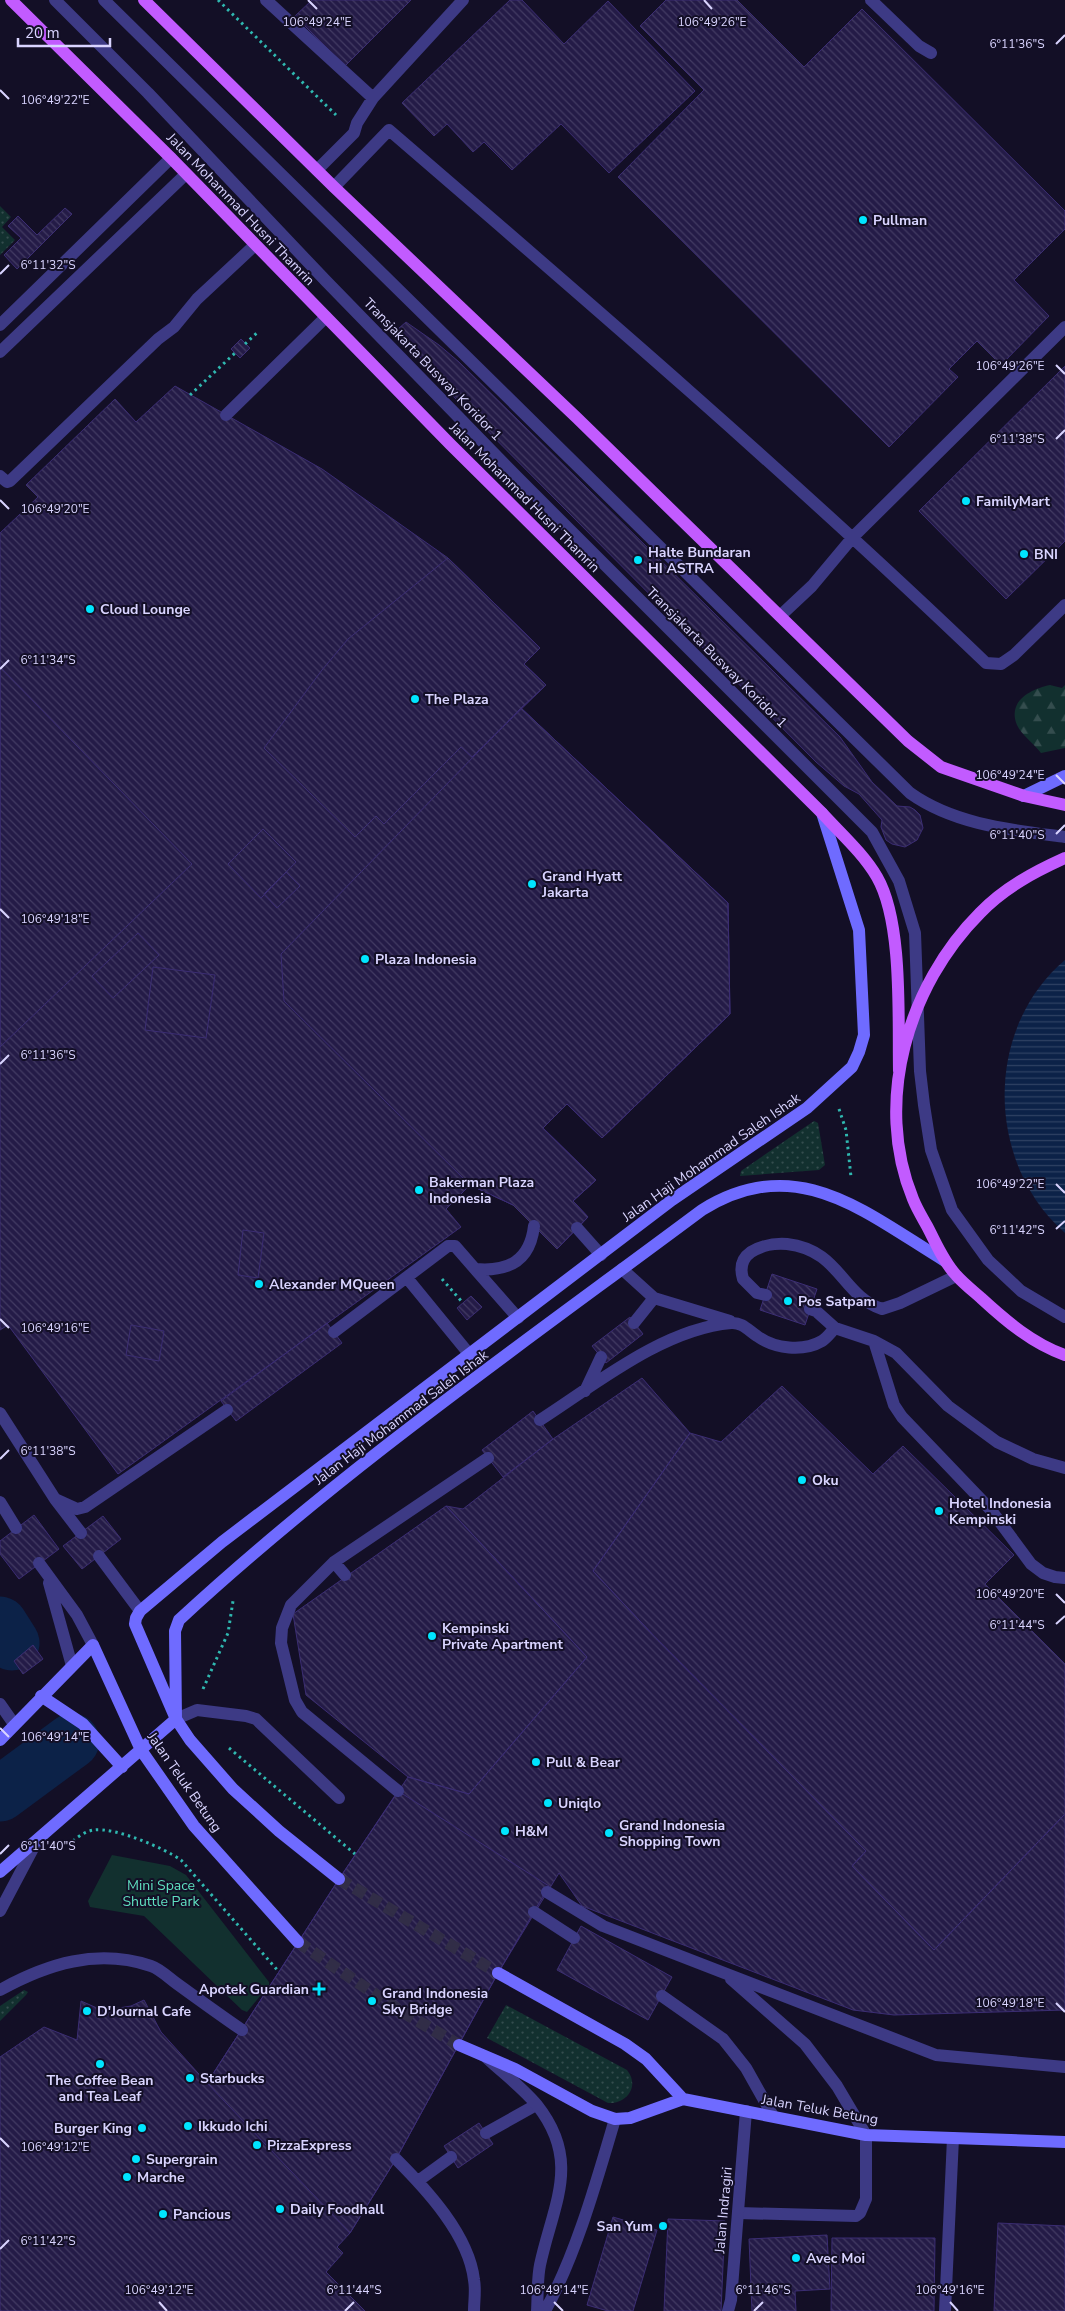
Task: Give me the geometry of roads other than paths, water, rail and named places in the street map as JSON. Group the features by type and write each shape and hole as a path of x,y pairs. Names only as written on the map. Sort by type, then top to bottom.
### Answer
{"main road":[{"name":"Jalan Mohammad Husni Thamrin","path":"11,0 171,158 450,444 822,813 876,876 889,905 897,971 899,1071"},
{"path":"144,0 317,170 570,411 908,741 941,767 1024,796 1065,805"},
{"path":"1065,858 1041,868 1009,888 980,912 955,940 934,971 917,1004 903,1051 899,1071 897,1104 898,1136 904,1168 913,1199 945,1261 956,1276 1004,1319 1049,1349 1065,1355"}],"street":[{"name":"Transjakarta Busway Koridor 1","path":"55,0 148,92 326,281 510,470 872,832 899,881 915,933 917,1004 924,1105 932,1150 952,1210 988,1260 1021,1291 1065,1317"},
{"path":"104,0 910,793 926,804 974,823 1065,837"},
{"path":"266,0 373,98"},
{"path":"317,170 354,133 357,122 373,98 463,0"},
{"path":"871,0 919,46 931,53"},
{"path":"334,186 389,130 853,537 986,663 1001,664 1065,605"},
{"path":"0,325 171,158"},
{"path":"0,352 186,174"},
{"path":"0,476 7,482 16,476 158,339 174,327 197,299 255,245"},
{"path":"226,415 326,317"},
{"path":"780,616 812,586 853,537 1065,327"},
{"path":"1024,796 1065,776"},
{"name":"Jalan Haji Mohammad Saleh Ishak","path":"140,1611 222,1542 672,1200 807,1108 852,1066 859,1052 864,1034 859,930 822,813"},
{"name":"Jalan Haji Mohammad Saleh Ishak","path":"176,1719 175,1631 179,1620 240,1564 320,1496 622,1269 722,1197 758,1187 788,1184 841,1198 945,1261"},
{"path":"475,1269 491,1270 504,1268 516,1262 529,1246 534,1226"},
{"path":"577,1228 601,1255"},
{"path":"766,1295 757,1293 743,1279 742,1262 753,1250 774,1243 798,1246 819,1255 835,1268 864,1300 882,1309 900,1303 956,1276"},
{"path":"334,1332 452,1245 518,1318"},
{"path":"622,1269 654,1298 737,1323 770,1344 788,1348 805,1347 824,1340 835,1328"},
{"path":"406,1278 470,1355"},
{"path":"634,1323 654,1298"},
{"path":"810,1309 816,1311 835,1328 874,1341 896,1352 948,1406 997,1442 1033,1459 1065,1468"},
{"path":"540,1420 659,1346 714,1324 737,1323"},
{"path":"874,1341 891,1399 902,1417 991,1510 1031,1564 1043,1573 1055,1578 1065,1578"},
{"path":"586,1391 601,1356"},
{"path":"55,1499 77,1509 85,1507 227,1410"},
{"path":"0,1413 55,1499 81,1533"},
{"path":"398,1791 311,1721 295,1700 281,1643 282,1628 291,1605 334,1562 488,1458"},
{"path":"0,1502 16,1528"},
{"path":"99,1556 140,1611"},
{"path":"334,1562 345,1576"},
{"path":"0,1740 93,1645 77,1615 39,1563"},
{"path":"47,1576 72,1666"},
{"name":"Jalan Teluk Betung","path":"140,1611 135,1624 176,1719 190,1740 233,1789 279,1831 339,1879"},
{"name":"Jalan Teluk Betung","path":"93,1645 141,1750 194,1826 298,1942"},
{"path":"41,1696 83,1724 122,1767"},
{"path":"0,1704 14,1724"},
{"path":"0,1872 176,1719 197,1710 256,1719 339,1798"},
{"path":"0,1910 38,1838"},
{"path":"547,1892 603,1926 936,2055 1065,2067"},
{"path":"534,1912 574,1938"},
{"path":"0,1990 30,1973 61,1964 92,1957 122,1960 152,1966 242,2030"},
{"path":"459,2045 515,2069 592,2111 615,2119 630,2118 683,2099 646,2060 625,2044 498,1973"},
{"path":"724,1973 805,2044 837,2086 866,2135 866,2199 860,2213 856,2216 738,2213"},
{"path":"662,1996 723,2039 740,2060 773,2116"},
{"path":"487,2058 536,2105 558,2140 562,2167 559,2195 540,2265 537,2311"},
{"name":"Jalan Teluk Betung","path":"683,2099 866,2135 1065,2142"},
{"path":"486,2134 536,2105"},
{"name":"Jalan Indragiri","path":"728,2311 731,2300 746,2112"},
{"path":"545,2311 559,2286 600,2170 615,2119"},
{"path":"945,2311 953,2138"},
{"path":"418,2181 451,2158"},
{"path":"396,2159 418,2181 440,2208 469,2259 474,2280 474,2311"}],"water":[{"path":"1065,960 1065,1233 1039,1204 1020,1171 1009,1134 1005,1096 1008,1059 1019,1022 1038,989"}],"waterway":[{"path":"0,1624 12,1643"},
{"path":"0,1794 72,1741"}],"tunnel":[{"path":"339,1879 498,1973"},
{"path":"298,1942 394,2007 459,2045"}],"place":[{"name":"Pullman","path":"863,220"},
{"name":"FamilyMart","path":"966,501"},
{"name":"BNI","path":"1024,554"},
{"name":"Halte Bundaran HI ASTRA","path":"638,560"},
{"name":"Cloud Lounge","path":"90,609"},
{"name":"The Plaza","path":"415,699"},
{"name":"Grand Hyatt Jakarta","path":"532,884"},
{"name":"Plaza Indonesia","path":"365,959"},
{"name":"Bakerman Plaza Indonesia","path":"419,1190"},
{"name":"Alexander MQueen","path":"259,1284"},
{"name":"Pos Satpam","path":"788,1301"},
{"name":"Oku","path":"802,1480"},
{"name":"Hotel Indonesia Kempinski","path":"939,1511"},
{"name":"Kempinski Private Apartment","path":"432,1636"},
{"name":"Pull & Bear","path":"536,1762"},
{"name":"Uniqlo","path":"548,1803"},
{"name":"H&M","path":"505,1831"},
{"name":"Grand Indonesia Shopping Town","path":"609,1833"},
{"name":"Apotek Guardian","path":"319,1989"},
{"name":"Grand Indonesia Sky Bridge","path":"372,2001"},
{"name":"D'Journal Cafe","path":"87,2011"},
{"name":"The Coffee Bean and Tea Leaf","path":"100,2064"},
{"name":"Starbucks","path":"190,2078"},
{"name":"Ikkudo Ichi","path":"188,2126"},
{"name":"Burger King","path":"142,2128"},
{"name":"PizzaExpress","path":"257,2145"},
{"name":"Supergrain","path":"136,2159"},
{"name":"Marche","path":"127,2177"},
{"name":"Daily Foodhall","path":"280,2209"},
{"name":"Pancious","path":"163,2214"},
{"name":"San Yum","path":"663,2226"},
{"name":"Avec Moi","path":"796,2258"}],"park label":[{"name":"Mini Space Shuttle Park","path":"161,1894"}]}
